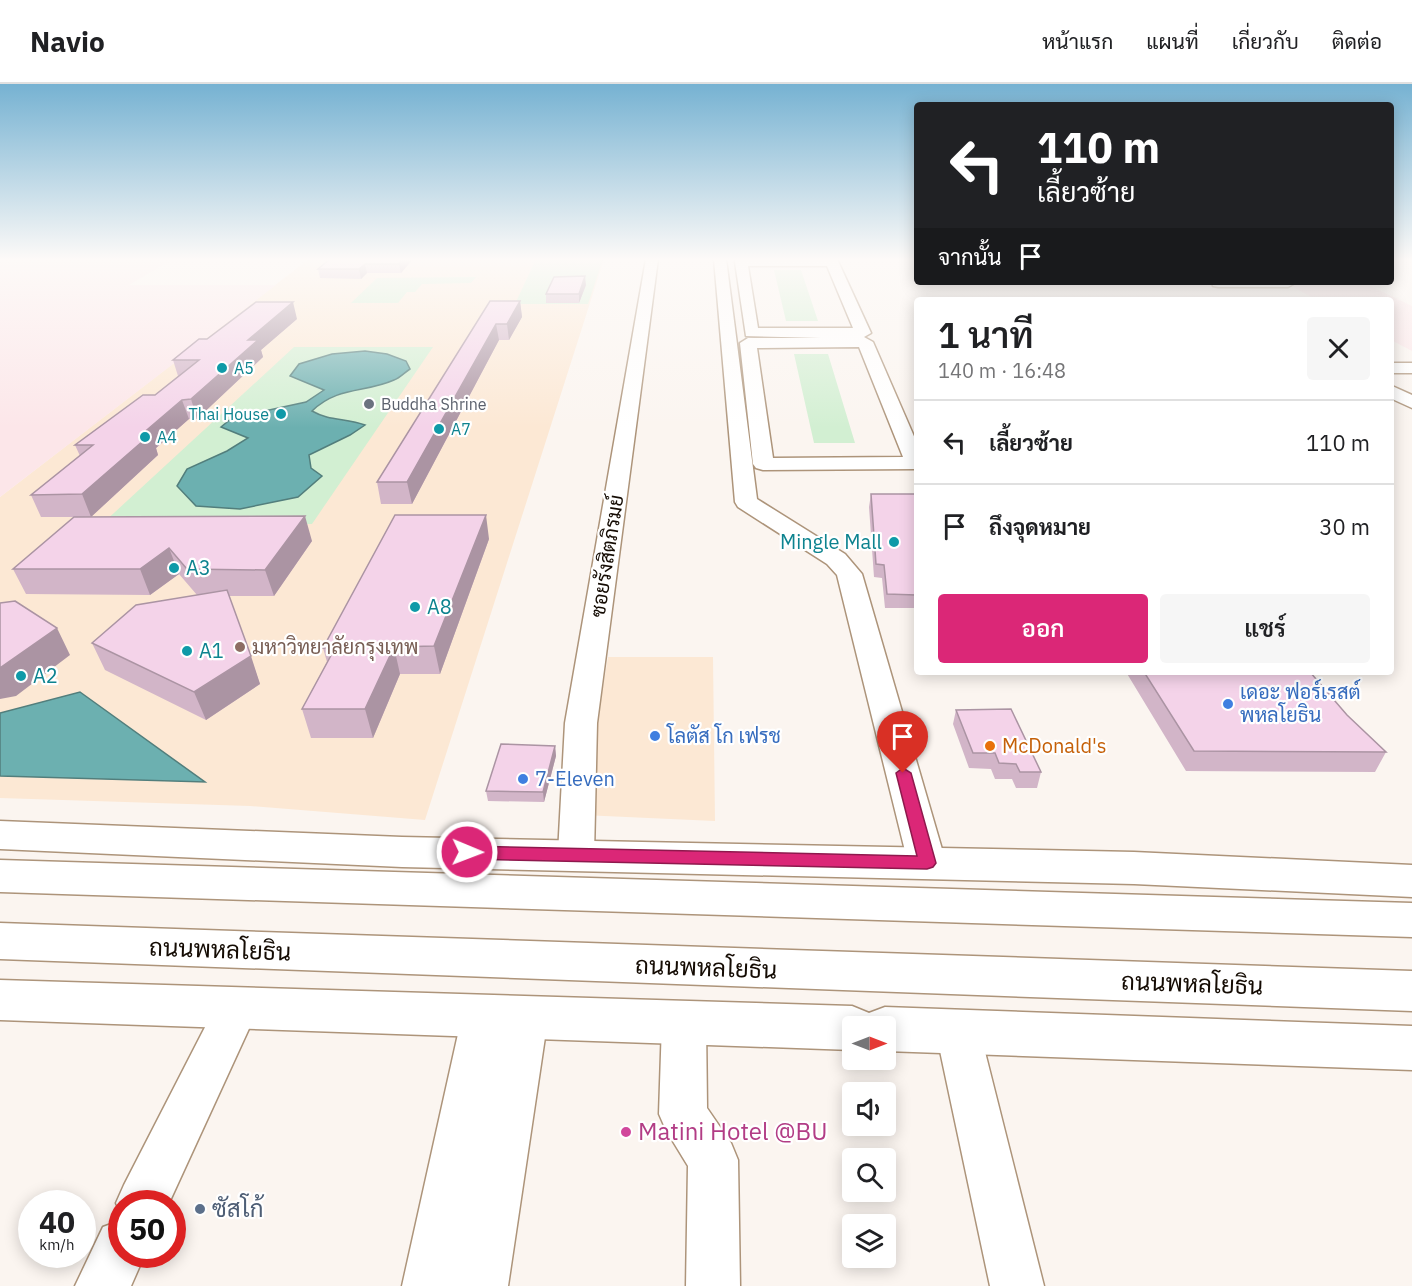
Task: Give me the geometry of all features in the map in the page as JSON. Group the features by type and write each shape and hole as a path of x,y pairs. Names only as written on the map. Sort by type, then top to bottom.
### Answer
{"main road":[{"path":"0,835 379,851 1134,868 1412,881"},
{"path":"0,876 1412,920"},
{"name":"ถนนพหลโยธิน","path":"0,941 1412,991"},
{"path":"0,1000 842,1028"},
{"path":"896,1029 1412,1048"}],"street":[{"name":"ซอยรังสิตภิรมย์","path":"576,854 581,723 644,315"},
{"path":"736,315 743,395 746,502 836,559 849,574 927,863"},
{"path":"743,315 751,333 863,333 855,315"},
{"path":"914,458 865,342 748,343 743,395 763,464 914,463"},
{"path":"1394,368 1412,368"},
{"path":"1394,393 1412,404"},
{"path":"148,1190 236,1009"},
{"path":"429,1286 505,1016"},
{"path":"481,1286 505,1016"},
{"path":"684,1023 683,1114 713,1160 713,1286"},
{"path":"958,1032 1017,1286"},
{"path":"102,1286 111,1268"}],"shaded area":[{"path":"0,315 237,315 0,497"},
{"name":"มหาวิทยาลัยกรุงเทพ","path":"236,315 586,315 425,820 250,806 0,798 0,497"},
{"path":"1394,315 1412,315 1412,351 1394,342"},
{"name":"โลตัส โก เฟรช","path":"608,657 713,657 715,821 582,815"}],"green space":[{"path":"785,315 816,315 818,321 786,321"},
{"path":"294,347 433,347 312,524 102,524"},
{"path":"794,354 828,354 855,443 814,443"}],"water":[{"path":"365,351 387,354 406,361 410,369 396,379 383,384 332,397 312,411 365,425 309,455 311,468 322,476 298,497 240,509 196,506 177,486 187,469 227,451 248,438 221,427 232,418 306,402 324,390 290,376 299,364 332,354"},
{"path":"80,692 205,782 0,776 0,713"}],"building":[{"path":"239,315 277,315 248,340 258,340 191,399 182,400 141,435 151,434 82,494 31,495 93,445 75,445 143,395 155,395 199,360 173,360 199,339 207,339"},
{"path":"481,315 512,315 507,324 496,324 407,482 377,482"},
{"name":"Mingle Mall","path":"871,494 914,494 914,595 887,594 884,565 876,564"},
{"name":"A8","path":"395,515 486,515 434,646 394,647 365,709 302,709 335,648 323,648"},
{"path":"305,516 265,570 187,569 169,548 140,569 13,569 74,517"},
{"path":"227,590 251,656 194,692 92,643 136,605"},
{"path":"15,601 57,628 0,668 0,603"},
{"name":"เดอะ ฟอร์เรสต์ พหลโยธิน","path":"1146,675 1313,675 1347,715 1386,752 1194,751"},
{"path":"1011,709 1041,772 1020,772 1016,764 999,763 995,753 973,753 956,710"},
{"name":"7-Eleven","path":"501,744 555,746 543,792 486,791"}],"place":[{"name":"A5","path":"222,368"},
{"name":"Buddha Shrine","path":"369,404"},
{"name":"Thai House","path":"281,414"},
{"name":"A7","path":"439,429"},
{"name":"A4","path":"145,437"},
{"name":"Mingle Mall","path":"894,542"},
{"name":"A3","path":"174,568"},
{"name":"A8","path":"415,607"},
{"name":"มหาวิทยาลัยกรุงเทพ","path":"240,647"},
{"name":"A1","path":"187,651"},
{"name":"A2","path":"21,676"},
{"name":"เดอะ ฟอร์เรสต์ พหลโยธิน","path":"1228,704"},
{"name":"โลตัส โก เฟรช","path":"655,736"},
{"name":"McDonald's","path":"990,746"},
{"name":"7-Eleven","path":"523,779"},
{"name":"Matini Hotel @BU","path":"626,1132"},
{"name":"ซัสโก้","path":"200,1209"}],"route":[{"path":"467,852 927,863 903,773"}]}
